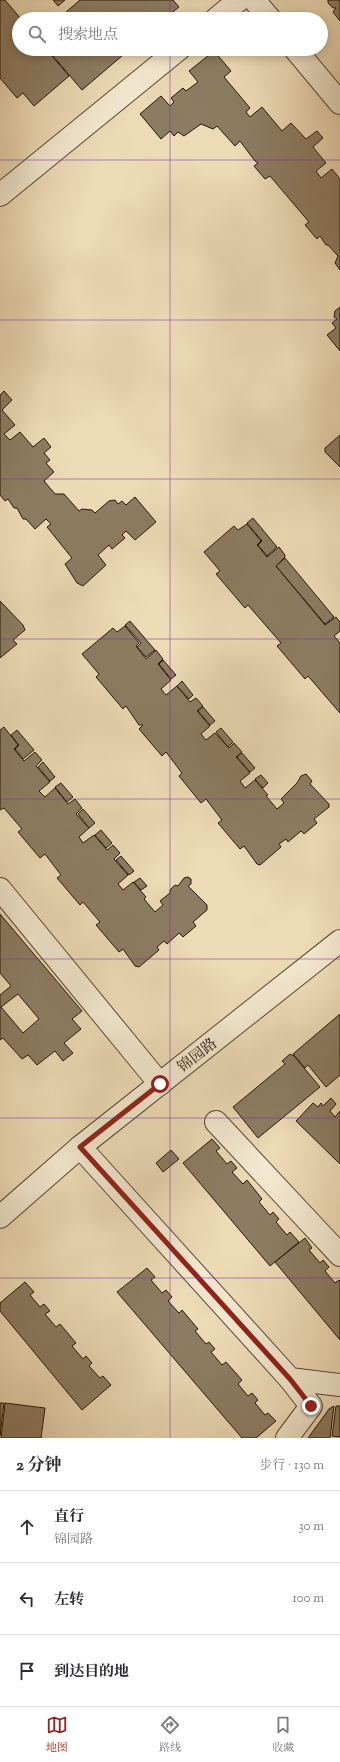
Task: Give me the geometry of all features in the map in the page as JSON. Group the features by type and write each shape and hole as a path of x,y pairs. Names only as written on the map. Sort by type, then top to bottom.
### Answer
{"street":[{"path":"224,12 239,0"},
{"path":"254,0 264,12"},
{"path":"0,195 170,56"},
{"path":"301,56 340,103"},
{"path":"0,890 160,1084"},
{"name":"锦园路","path":"0,1217 80,1147 340,941"},
{"path":"216,1122 340,1255"},
{"path":"80,1147 290,1379 311,1406 287,1438"},
{"path":"290,1379 340,1385"}],"building":[{"path":"0,0 5,0 15,12 12,12 12,56 52,56 69,76 34,106 23,93 17,98 0,78"},
{"path":"53,0 65,0 58,6"},
{"path":"80,0 173,0 179,7 173,12 66,12"},
{"path":"328,0 340,0 340,21 333,12 336,8 333,8 328,3"},
{"path":"53,56 122,56 82,90"},
{"path":"208,56 218,56 231,71 224,77 250,108 246,112 250,117 262,107 282,131 291,123 306,139 317,131 323,138 313,147 326,163 316,171 321,178 332,169 340,179 340,270 335,263 338,256 328,245 326,245 320,236 317,239 305,225 309,222 270,176 265,179 254,166 258,163 240,141 235,146 217,126 213,129 201,124 184,136 178,132 174,136 170,131 161,139 140,114 161,96 170,106 174,102 171,98 183,88 186,91 198,82 189,71"},
{"path":"340,307 340,351 327,335 336,328 332,323 337,319 334,317 335,311"},
{"path":"4,391 12,400 2,410 15,425 4,434 10,440 20,432 33,447 44,438 51,447 44,453 50,460 46,463 54,472 44,481 55,494 64,494 79,511 82,509 92,510 95,513 109,501 115,500 118,504 122,501 126,505 135,497 156,522 135,540 126,531 122,535 125,538 112,549 109,545 98,555 106,565 83,586 77,583 65,564 72,558 47,527 51,524 46,519 35,529 26,519 23,519 17,508 14,508 8,499 5,501 0,495 0,395"},
{"path":"340,435 340,467 325,452 325,448"},
{"path":"253,518 277,547 267,556 258,545 262,541 247,523"},
{"path":"247,524 261,541 257,545 267,557 279,547 285,557 276,566 325,625 336,617 340,622 340,631 334,636 340,643 340,713 308,676 305,679 277,646 281,643 248,605 245,608 216,574 220,571 204,552 234,526 238,530"},
{"path":"285,558 334,617 325,624 276,566"},
{"path":"0,601 23,625 25,630 13,640 17,644 0,658"},
{"path":"130,621 155,650 146,657 137,647 141,643 125,625"},
{"path":"125,626 139,643 136,646 146,659 156,650 163,659 158,664 171,680 161,689 166,695 177,686 190,702 196,698 203,706 197,711 210,726 201,734 206,740 215,733 229,748 234,743 242,752 236,757 250,773 240,781 245,788 255,780 268,795 266,796 277,809 284,803 281,799 297,783 301,776 306,774 312,781 310,784 329,804 329,807 314,819 317,823 304,834 301,831 288,842 286,839 279,844 281,847 260,865 257,864 244,846 240,849 218,823 222,820 206,799 201,803 179,776 182,773 166,752 162,756 139,729 143,725 139,725 126,706 123,709 96,677 99,674 82,654 113,628 117,632"},
{"path":"163,660 176,675 171,679 159,664"},
{"path":"182,681 193,695 189,699 177,686"},
{"path":"203,707 215,721 210,725 198,711"},
{"path":"4,727 18,745 14,749 24,761 35,752 42,760 36,766 50,782 39,791 45,797 55,788 68,804 75,799 82,808 76,814 89,828 79,837 83,843 94,835 107,850 113,845 120,853 114,859 128,875 118,884 123,890 133,882 146,897 144,899 155,912 163,905 160,901 170,893 170,890 175,885 178,886 184,878 188,877 191,879 191,884 188,886 207,905 207,910 193,922 196,926 183,937 179,933 167,944 164,941 157,947 159,950 139,967 135,966 123,949 119,952 96,925 100,922 83,902 80,905 57,878 61,875 45,854 40,858 18,832 22,829 4,808 0,810 0,730"},
{"path":"221,728 233,742 228,747 216,732"},
{"path":"17,730 34,750 23,759 15,749 19,745 11,735"},
{"path":"242,753 255,768 250,772 237,757"},
{"path":"43,762 55,777 50,781 38,767"},
{"path":"261,775 268,783 263,788 255,779"},
{"path":"61,783 73,797 67,802 55,787"},
{"path":"83,809 95,823 89,828 78,814"},
{"path":"101,830 112,843 106,848 95,835"},
{"path":"121,856 134,871 129,875 116,860"},
{"path":"140,878 147,886 141,890 134,882"},
{"path":"0,914 82,1011 72,1019 81,1029 64,1043 73,1053 63,1061 55,1051 37,1065 28,1055 22,1059 3,1038 0,1040 0,995 11,986 0,973","holes":["18,994 39,1019 23,1033 1,1007"]},
{"path":"340,1014 340,1075 326,1087 308,1065 305,1068 293,1054"},
{"path":"290,1054 294,1056 320,1087 258,1138 233,1107 285,1064 282,1061"},
{"path":"331,1098 336,1104 330,1111 335,1117 340,1111 340,1164 296,1121 313,1103 318,1107 321,1103 323,1106"},
{"path":"212,1139 220,1148 216,1151 227,1164 231,1161 237,1168 232,1172 243,1184 247,1180 262,1199 259,1202 270,1215 273,1212 279,1219 276,1222 287,1235 290,1232 299,1242 270,1266 183,1163"},
{"path":"171,1150 179,1159 163,1172 156,1163"},
{"path":"305,1238 312,1248 309,1250 320,1263 323,1260 329,1267 325,1271 335,1283 339,1280 340,1281 340,1340 275,1262"},
{"path":"147,1268 155,1277 151,1280 162,1293 166,1290 172,1297 168,1301 179,1313 182,1310 198,1329 195,1331 206,1344 209,1342 215,1349 211,1352 222,1365 226,1362 242,1380 238,1384 248,1396 252,1393 258,1400 255,1403 265,1415 268,1413 276,1421 256,1438 242,1438 117,1292"},
{"path":"25,1282 34,1292 30,1295 40,1307 44,1304 50,1311 45,1314 56,1327 60,1324 76,1343 72,1346 83,1359 86,1356 92,1363 89,1366 100,1378 103,1376 111,1385 82,1410 0,1311 0,1303"},
{"path":"0,1403 4,1403 0,1436"},
{"path":"5,1403 45,1408 41,1438 1,1438"},
{"path":"334,1406 330,1438 308,1438 329,1409"},
{"path":"336,1406 340,1406 340,1437 332,1436"}],"route":[{"path":"160,1084 80,1147 290,1379 311,1406"}]}
